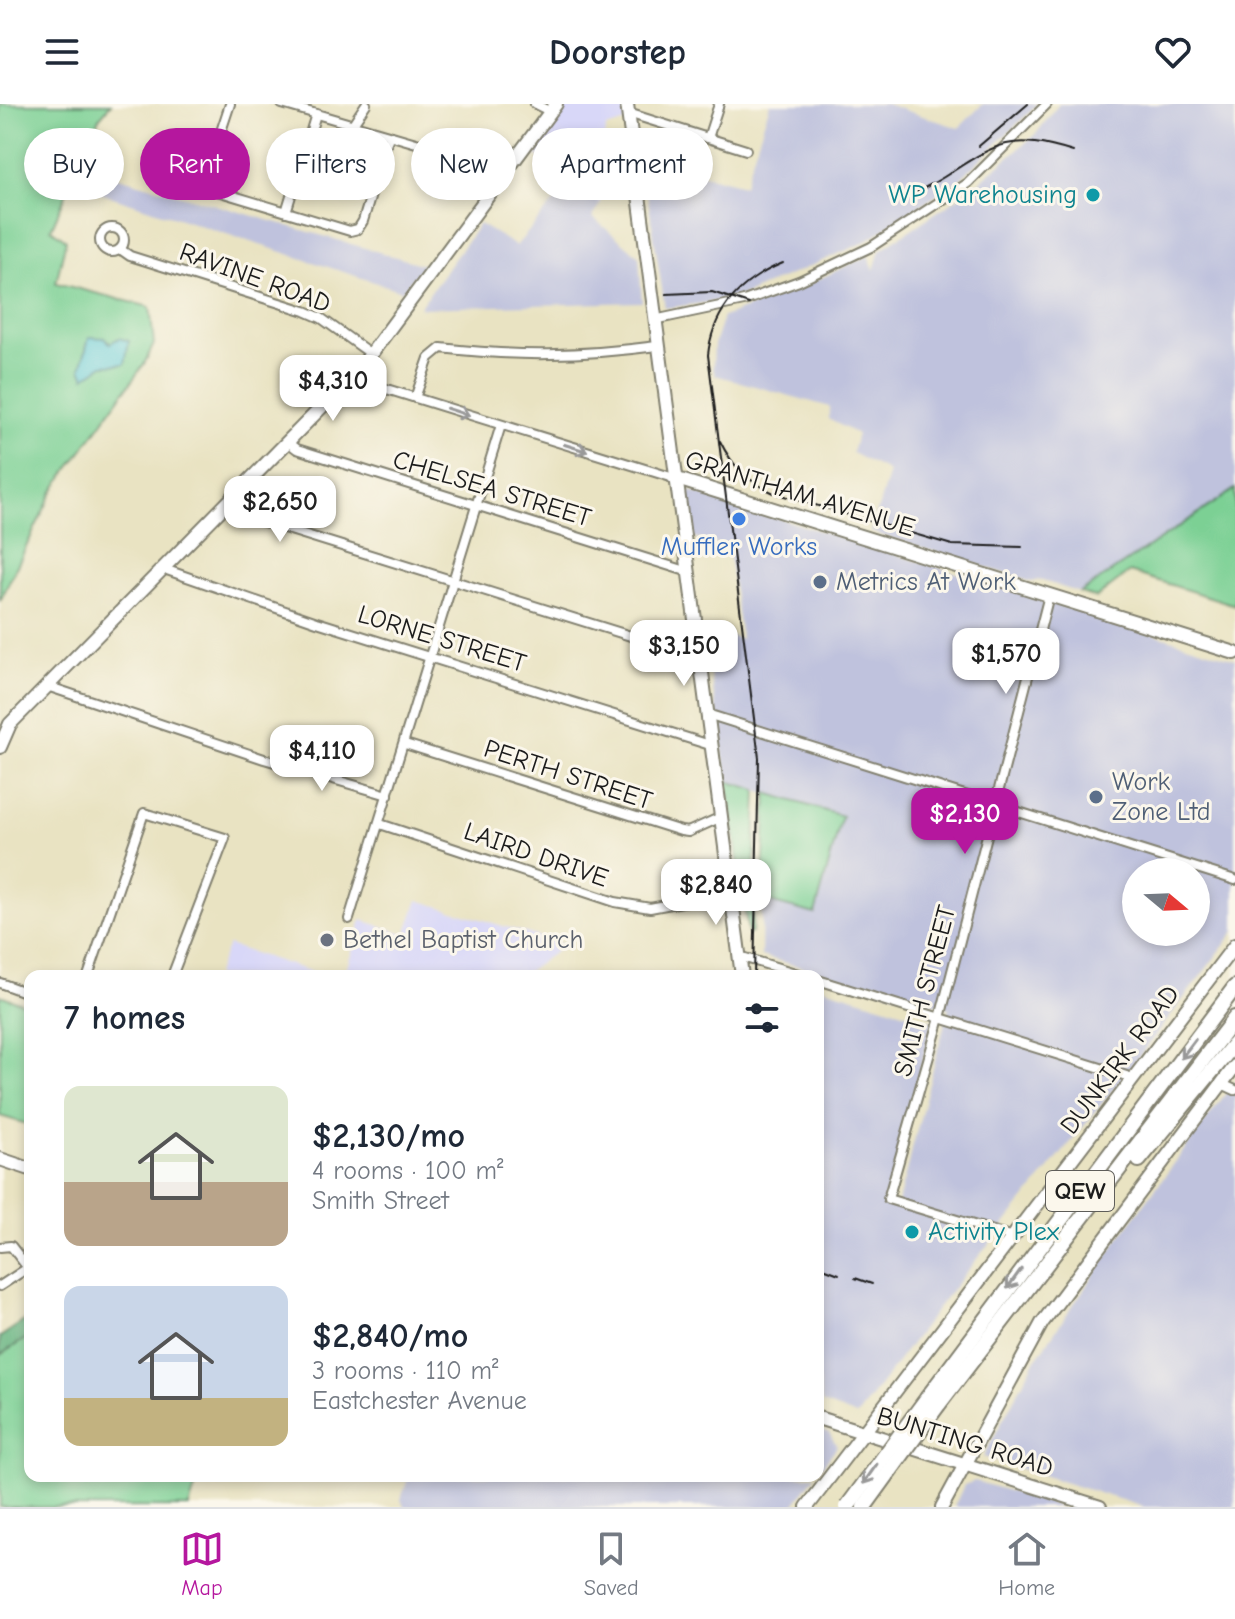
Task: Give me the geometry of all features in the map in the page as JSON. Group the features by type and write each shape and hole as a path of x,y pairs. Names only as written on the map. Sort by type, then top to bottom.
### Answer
{"highway":[{"name":"QEW","path":"864,1507 933,1401 1234,988"},
{"name":"QEW","path":"847,1507 1078,1225 1235,1018"},
{"path":"1078,1225 1136,1163 1235,1043"}],"street":[{"path":"230,104 206,186 350,231 358,229 368,200"},
{"path":"282,104 362,128"},
{"path":"352,125 366,104"},
{"path":"516,161 553,108 535,104"},
{"path":"711,128 719,104"},
{"path":"654,320 744,301 799,281 871,247 968,183 1047,104"},
{"path":"681,128 627,108 741,970"},
{"path":"286,212 316,114"},
{"path":"713,140 746,150"},
{"path":"0,747 5,722 47,686 351,378 487,200"},
{"name":"RAVINE ROAD","path":"120,249 139,259 305,311 321,318 371,354"},
{"path":"415,398 429,358 441,348 512,357 580,356 657,346"},
{"name":"GRANTHAM AVENUE","path":"351,378 1235,653"},
{"path":"349,919 501,425"},
{"name":"CHELSEA STREET","path":"288,442 297,449 686,571"},
{"path":"223,509 698,657"},
{"name":"LORNE STREET","path":"164,569 317,622 710,745"},
{"name":"SMITH STREET","path":"1013,1237 888,1199 940,1018 1049,595"},
{"path":"47,686 264,759 388,795"},
{"path":"706,714 1235,880"},
{"name":"PERTH STREET","path":"405,744 681,831 688,832 719,818"},
{"path":"90,970 144,813 225,838 174,970"},
{"name":"LAIRD DRIVE","path":"380,824 615,902 650,908 730,893"},
{"name":"DUNKIRK ROAD","path":"807,1507 1235,945"},
{"path":"739,956 785,970"},
{"path":"824,982 1133,1078"},
{"path":"0,983 24,992"},
{"path":"942,1507 1042,1323 1235,1066"},
{"path":"1222,1084 1235,1090"},
{"path":"0,1159 24,1167"},
{"path":"0,1247 11,1246 24,1261"},
{"path":"0,1273 2,1285 24,1270"},
{"name":"BUNTING ROAD","path":"824,1420 1100,1507"}],"shaded area":[{"path":"567,104 624,104 626,122 606,128 550,128"},
{"path":"770,104 886,104 959,128 983,104 1038,104 959,180 861,244 734,299 665,308 648,200 713,200 713,177 744,185"},
{"path":"1059,104 1235,104 1235,489 1080,593 1040,580 1032,582 871,532 889,472 852,453 857,434 828,419 830,407 715,375 713,368 714,345 723,317 802,287 868,256 874,270 880,250 967,192 1036,134"},
{"path":"124,179 140,183 140,200 198,200 424,265 402,291 122,200"},
{"path":"556,200 595,200 600,204 592,217 639,256 642,302 419,308 479,224 516,246"},
{"path":"687,490 1235,659 1235,931 1133,1065 942,1302 857,1416 824,1404 824,988 933,1021 886,1203 897,1206 949,1008 824,973 824,970 812,970 761,956 762,900 815,914 842,816 727,781 704,630 741,639 728,547 690,537"},
{"path":"418,900 565,945 530,970 346,970 362,920 406,934"},
{"path":"228,945 306,970 218,970"},
{"path":"1235,1081 1235,1507 1144,1507 983,1457 1034,1362 1122,1234"},
{"path":"824,1431 829,1433 837,1446 824,1464"},
{"path":"975,1481 1062,1507 954,1507 964,1485"},
{"path":"407,1482 811,1482 792,1507 404,1507 401,1499"}],"green space":[{"path":"0,104 111,104 95,128 24,128 24,200 64,200 51,229 66,240 56,283 150,307 154,344 144,364 53,491 0,601"},
{"path":"1235,489 1235,605 1130,572 1096,598 1080,593"},
{"path":"727,781 757,790 752,933 748,934"},
{"path":"767,793 842,816 815,914 762,900"},
{"path":"0,995 24,1004 24,1123 0,1116"},
{"path":"24,1321 24,1340 0,1355 0,1337"},
{"path":"24,1340 24,1482 197,1482 189,1507 0,1507 0,1355"}],"water":[{"path":"89,337 105,338 110,343 119,338 129,341 125,364 103,365 85,377 81,369"}],"railway":[{"path":"979,146 1028,104"},
{"path":"909,197 979,155 1006,144 1035,143 1073,152"},
{"path":"754,970 759,758 708,355 716,324 732,298 755,278 783,263"},
{"path":"666,294 712,292 749,304"},
{"path":"720,441 742,472 774,493 952,545 1022,547"},
{"path":"824,1268 839,1274"},
{"path":"855,1278 872,1284"}],"place":[{"name":"WP Warehousing","path":"1093,195"},
{"name":"Muffler Works","path":"739,519"},
{"name":"Metrics At Work","path":"820,582"},
{"name":"Work Zone Ltd","path":"1096,797"},
{"name":"Bethel Baptist Church","path":"327,940"},
{"name":"Activity Plex","path":"912,1232"}]}
